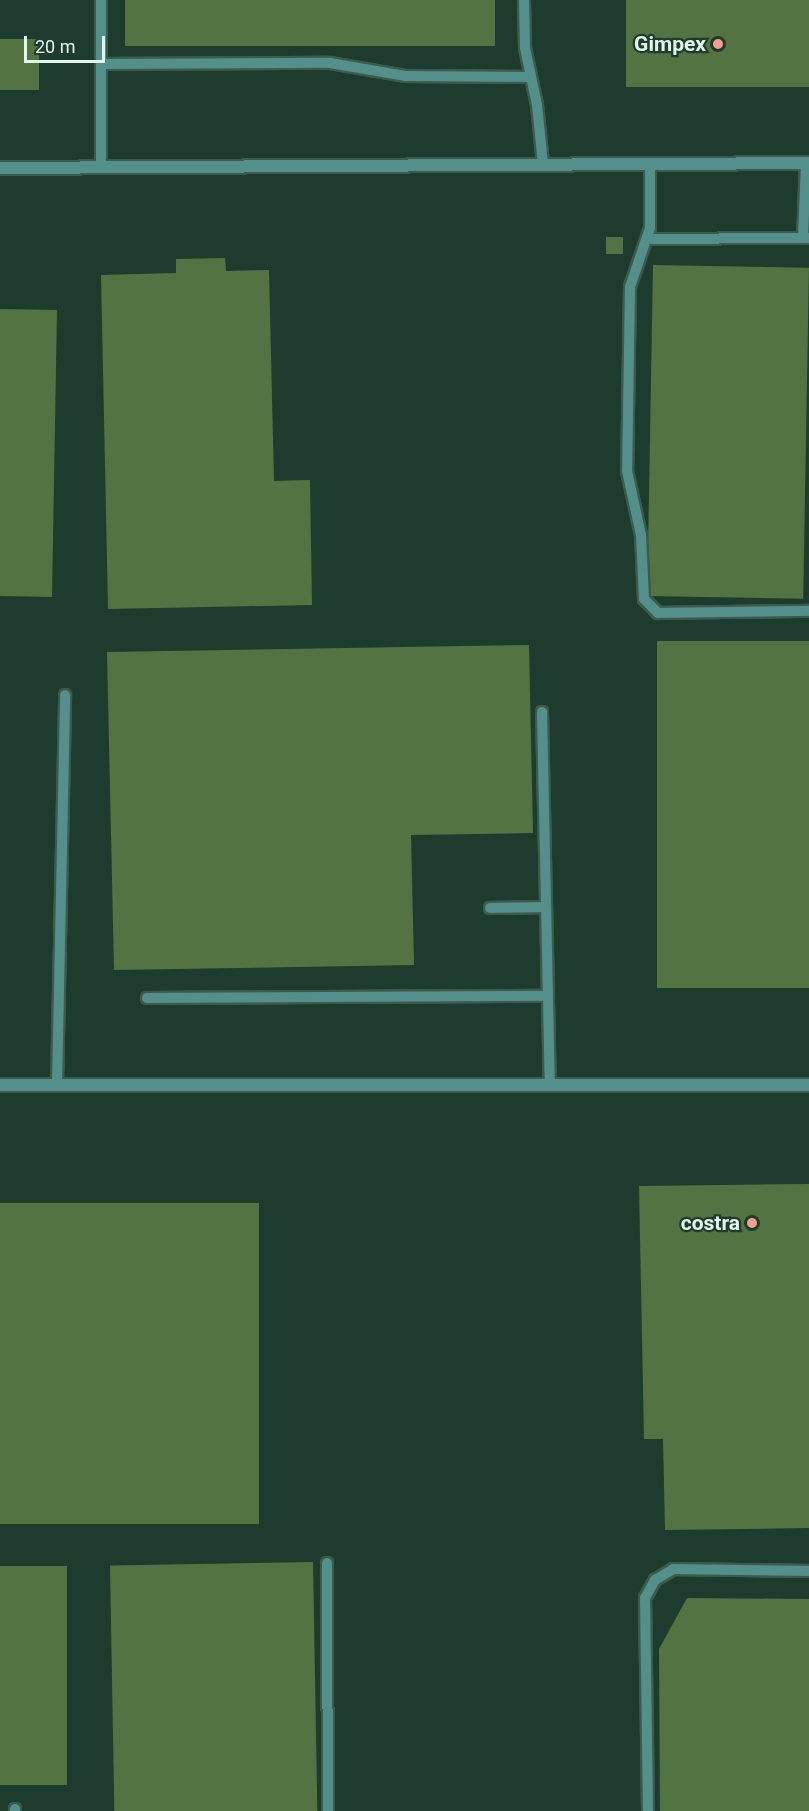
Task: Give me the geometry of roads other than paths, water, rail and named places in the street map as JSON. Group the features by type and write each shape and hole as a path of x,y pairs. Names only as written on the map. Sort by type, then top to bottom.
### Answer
{"street":[{"path":"0,168 807,163"},
{"path":"0,1084 809,1085"}],"lane":[{"path":"100,167 101,0"},
{"path":"524,0 525,48 543,164"},
{"path":"101,64 330,63 405,76 531,77"},
{"path":"650,163 648,239 630,287 627,471 641,535 644,599 658,613 809,611"},
{"path":"648,239 806,238 807,163"},
{"path":"57,1084 65,695"},
{"path":"542,712 550,1084"},
{"path":"490,908 546,907"},
{"path":"147,999 548,996"},
{"path":"327,1563 328,1811"},
{"path":"648,1811 645,1598 655,1580 673,1569 809,1570"}],"place":[{"name":"Gimpex","path":"718,44"},
{"name":"costra","path":"752,1223"}]}
